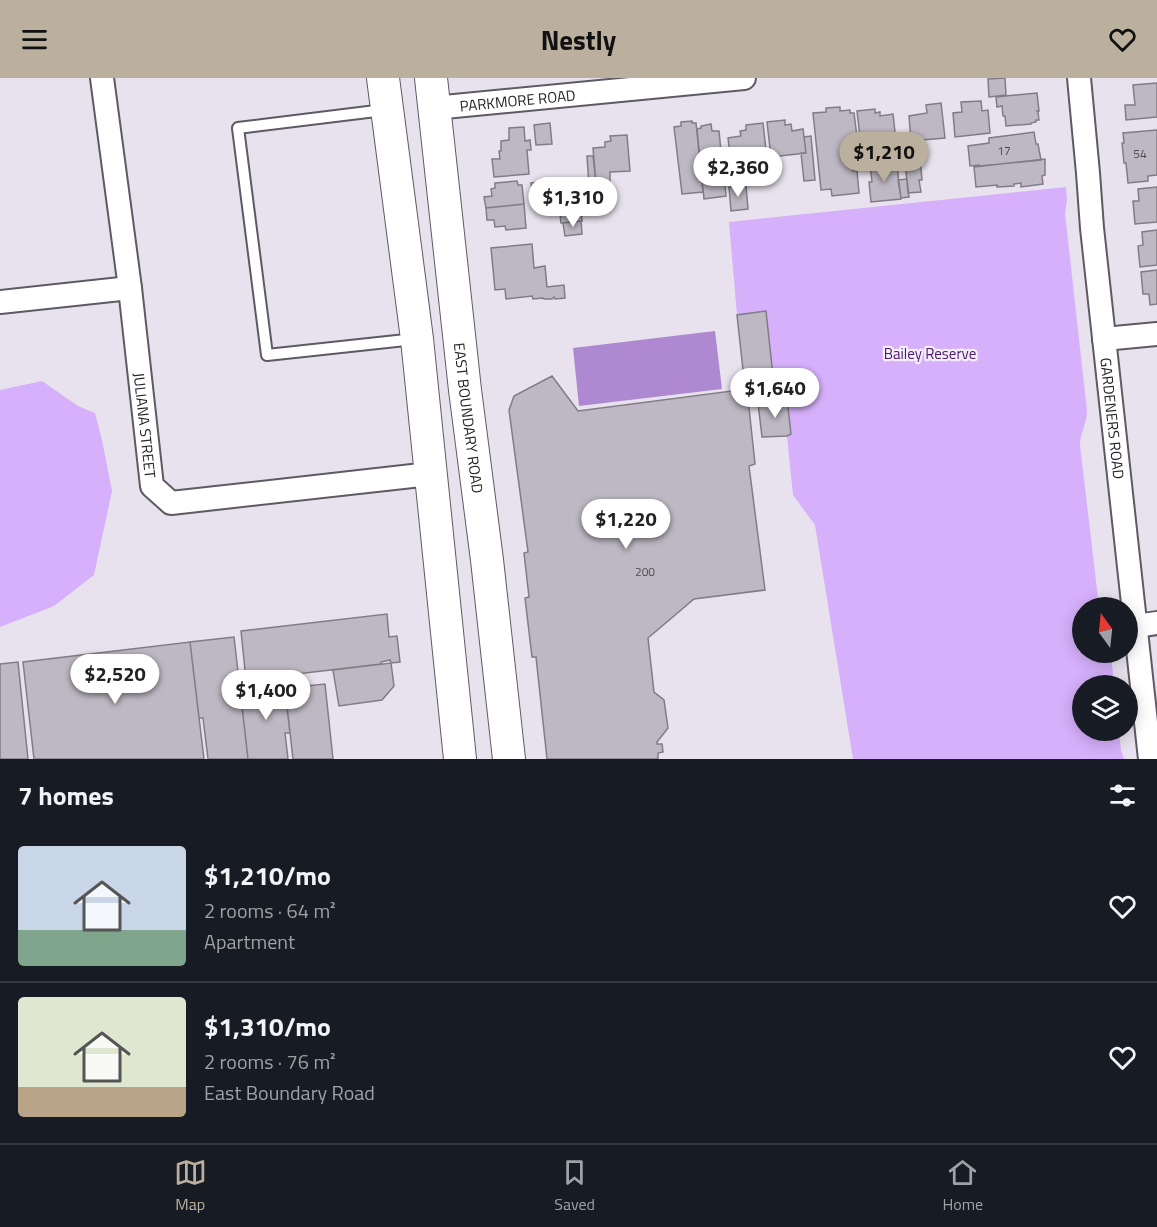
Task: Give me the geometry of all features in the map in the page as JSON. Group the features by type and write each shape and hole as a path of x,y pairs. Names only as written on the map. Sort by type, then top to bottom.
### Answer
{"main road":[{"path":"383,78 417,339 460,759"},
{"name":"EAST BOUNDARY ROAD","path":"433,93 465,390 509,759"}],"street":[{"name":"JULIANA STREET","path":"102,78 130,288 152,486 171,503 430,474"},
{"name":"PARKMORE ROAD","path":"433,93 744,78"},
{"name":"GARDENERS ROAD","path":"1079,78 1104,339 1146,625 1150,759"},
{"path":"0,302 130,288"},
{"path":"1104,339 1157,334"}],"lane":[{"path":"387,110 238,128 267,355 417,339"}],"green space":[{"name":"Bailey Reserve","path":"1066,187 1065,213 1087,411 1080,445 1098,597 1072,597 1072,663 1112,663 1113,675 1072,675 1072,741 1120,741 1124,759 853,759 815,525 793,495 787,436 791,434 787,399 774,385 766,312 737,315 729,222"},
{"path":"42,381 78,406 95,413 112,491 94,575 54,606 0,627 0,390"}],"shaded area":[{"path":"715,331 722,389 579,406 573,348"}],"building":[{"path":"1005,78 1006,95 989,97 988,79"},
{"path":"1157,83 1157,117 1126,120 1125,105 1135,105 1133,85"},
{"path":"1037,93 1039,120 1031,124 1006,126 1002,106 997,107 996,97"},
{"path":"981,101 982,111 988,110 990,133 955,137 953,113 962,112 961,102"},
{"path":"941,103 945,138 911,141 909,116 927,113 926,105"},
{"path":"840,107 840,111 850,110 850,113 854,113 857,137 851,137 854,156 851,157 853,171 857,171 859,193 832,196 831,189 821,190 813,113 826,112 826,108"},
{"path":"875,109 875,113 880,112 880,116 893,114 896,141 861,145 857,111"},
{"path":"785,120 785,125 791,124 792,131 803,129 806,153 771,157 767,122"},
{"path":"681,122 696,123 703,192 682,194 674,127 681,126"},
{"path":"550,123 552,144 536,145 534,125"},
{"path":"763,123 767,159 731,163 728,138 741,136 740,131 746,130 746,125"},
{"path":"711,124 712,131 719,131 721,151 718,152 720,168 723,168 726,196 704,199 697,129"},
{"path":"524,127 525,141 530,140 531,150 527,150 529,174 494,177 492,159 500,159 501,141 509,140 509,128"},
{"path":"1157,130 1157,175 1148,176 1148,181 1128,183 1122,143 1124,143 1123,133"},
{"path":"1034,132 1041,160 970,166 968,146 989,143 989,138"},
{"path":"627,135 630,171 610,172 610,181 596,183 593,148 605,147 605,142 611,141 610,136"},
{"path":"811,136 815,180 804,181 801,153 806,153 804,137"},
{"path":"587,156 593,156 596,183 599,185 589,186"},
{"path":"920,159 921,192 908,193 905,160"},
{"path":"1045,159 1043,184 1021,187 1021,183 1014,184 1014,186 976,187 974,167"},
{"path":"891,162 891,166 897,166 901,199 871,202 870,165"},
{"path":"552,178 550,182 552,195 543,196 541,179"},
{"path":"578,178 582,221 561,223 560,214 554,214 550,182"},
{"path":"907,179 909,197 901,198 898,180"},
{"path":"517,181 518,185 522,185 524,204 486,208 484,197 492,196 491,189 495,188 495,183"},
{"path":"542,182 543,199 533,200 531,183"},
{"path":"746,186 748,209 731,211 729,187"},
{"path":"1157,187 1157,222 1135,224 1133,201 1139,201 1138,189"},
{"path":"524,204 526,228 506,230 505,226 495,227 494,220 487,220 486,208"},
{"path":"581,221 582,234 565,236 563,223"},
{"path":"1157,230 1157,265 1140,267 1138,246 1143,245 1142,232"},
{"path":"532,244 534,268 545,266 547,287 564,285 565,298 533,299 532,296 506,299 505,289 495,290 491,248"},
{"path":"1157,270 1157,304 1150,305 1149,294 1143,294 1141,272"},
{"path":"766,311 774,385 745,388 737,315"},
{"path":"552,376 578,411 747,389 755,464 749,466 765,590 694,599 648,638 654,692 664,700 668,728 657,742 657,744 662,744 663,752 658,753 658,759 547,759 536,657 532,657 525,598 529,597 524,553 528,552 509,410 514,396"},
{"path":"787,399 791,434 762,437 758,403"},
{"path":"387,614 389,637 397,636 400,662 391,663 390,660 381,662 381,664 246,680 241,631"},
{"path":"234,637 248,759 208,759 203,718 199,718 190,642"},
{"path":"190,642 204,759 34,759 23,662"},
{"path":"18,662 28,759 0,759 0,664"},
{"path":"391,663 394,686 382,700 339,706 333,670"},
{"path":"284,683 290,733 285,733 288,759 248,759 240,688"},
{"path":"325,684 333,759 293,759 285,688"}]}
